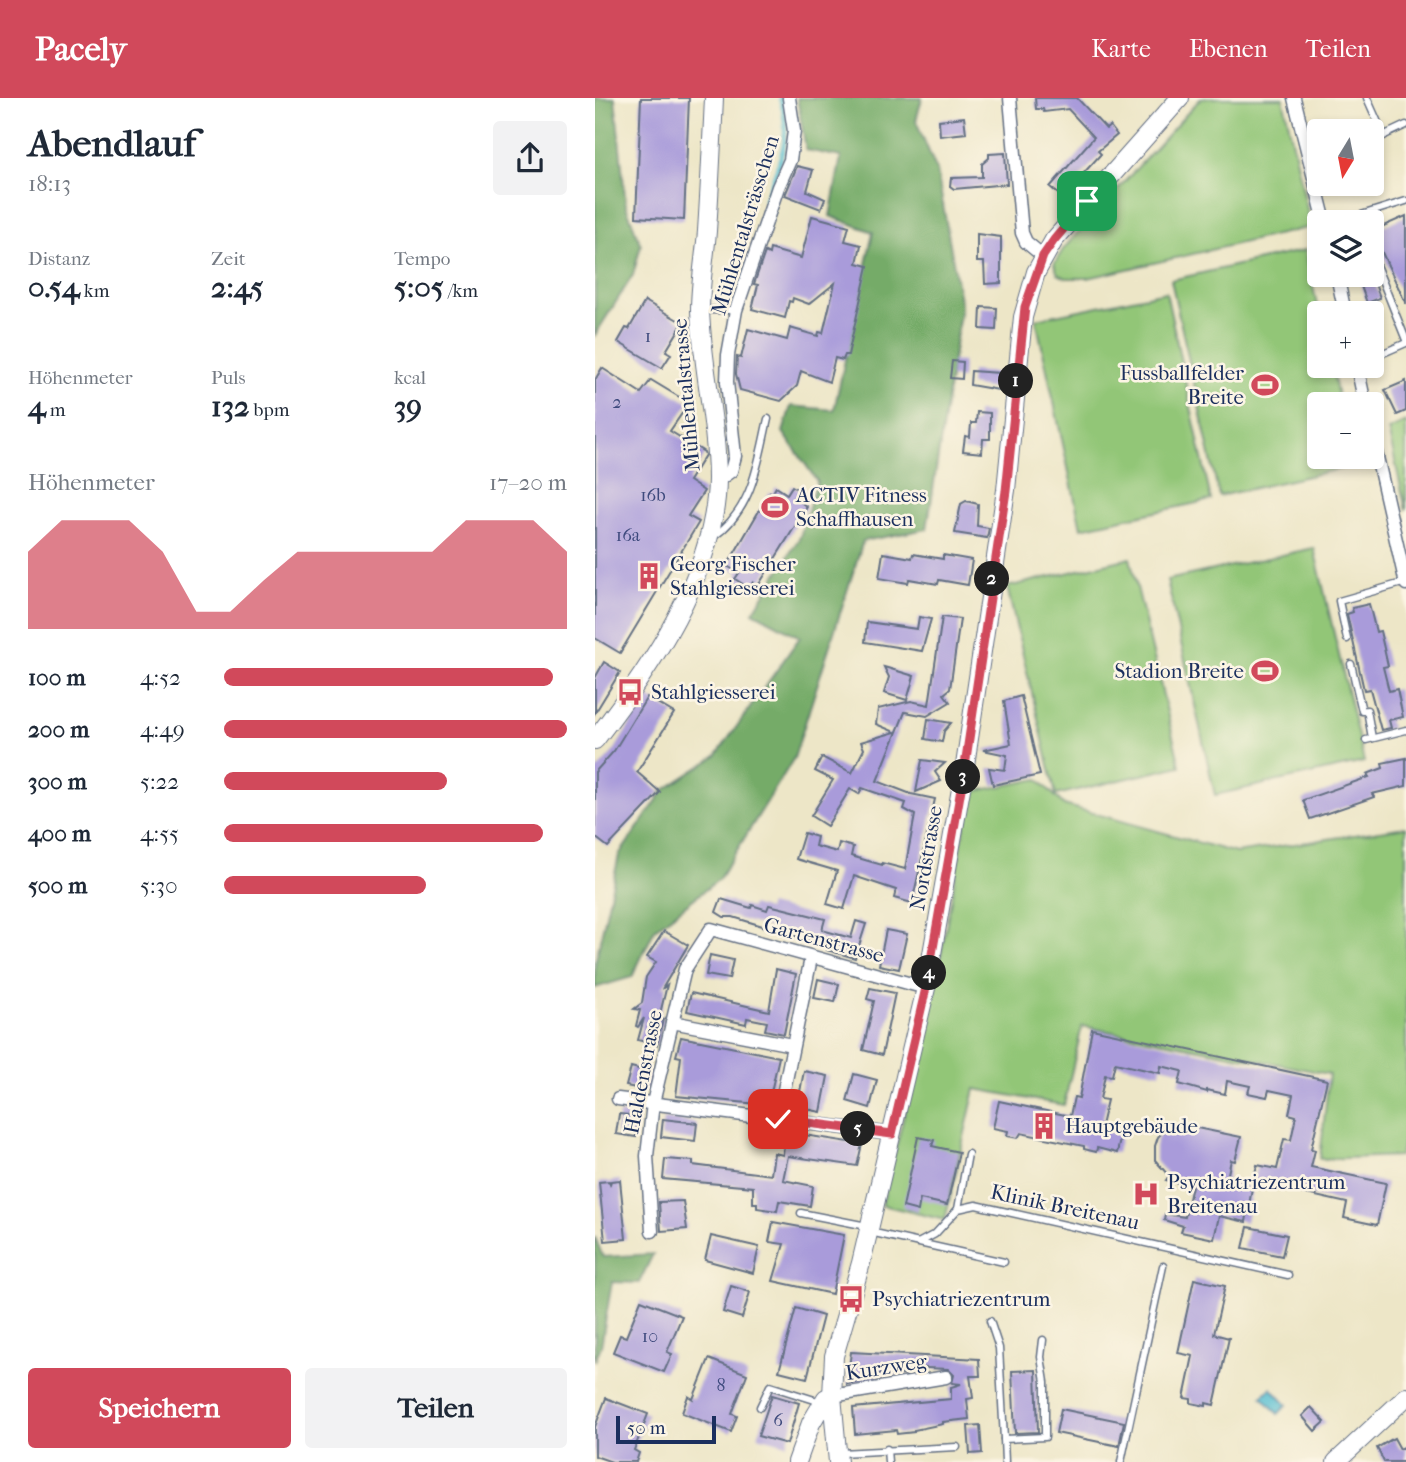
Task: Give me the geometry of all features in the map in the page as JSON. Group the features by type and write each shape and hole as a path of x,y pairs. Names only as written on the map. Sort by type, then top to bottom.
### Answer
{"street":[{"name":"Mühlentalstrasse","path":"595,740 630,692 664,637 695,580 708,540 717,481 715,432 700,310 714,98"},
{"name":"Mühlentalsträsschen","path":"717,481 731,471 735,456 727,382 728,355 736,310 773,199 790,160 795,131 789,98"},
{"path":"1010,98 1022,233 1026,242 1043,256"},
{"name":"Nordstrasse","path":"838,1458 828,1400 834,1356 862,1263 926,988 964,772 1004,503 1023,317 1029,291 1043,256 1054,240 1180,98"},
{"path":"1294,98 1307,139"},
{"path":"1380,469 1406,583"},
{"name":"Gartenstrasse","path":"711,929 926,988"},
{"name":"Haldenstrasse","path":"652,1231 647,1156 653,1103 685,969 711,929"},
{"path":"778,1119 811,958"},
{"path":"672,1022 792,1045"},
{"path":"618,1099 892,1134"},
{"name":"Kurzweg","path":"828,1400 946,1377"},
{"path":"1336,1462 1406,1397"},
{"path":"797,1462 811,1423 828,1400"}],"lane":[{"path":"1367,98 1377,119"},
{"path":"1384,135 1406,125"},
{"path":"1377,210 1406,201"},
{"path":"1384,286 1406,342 1384,352"},
{"path":"700,310 736,310"},
{"path":"708,540 730,523 753,487 768,419"},
{"path":"1347,639 1339,601 1406,583"},
{"path":"1351,664 1362,710 1367,710 1369,739 1406,730"},
{"path":"919,1243 935,1234 958,1209 968,1154"},
{"name":"Klinik Breitenau","path":"958,1209 976,1205 1288,1275"},
{"path":"801,1213 1003,1262"},
{"path":"1121,1462 1163,1266"},
{"path":"991,1321 999,1348 1005,1462"},
{"path":"1004,1439 1045,1437 1045,1382 1041,1357 1043,1340"},
{"path":"760,1407 769,1386 828,1400"},
{"path":"838,1458 887,1449 957,1447"},
{"path":"887,1449 888,1462"}],"green space":[{"path":"595,98 615,98 626,206 641,245 633,275 595,335"},
{"path":"797,98 922,98 916,121 937,171 961,306 927,529 863,541 794,758 719,879 655,929 632,977 595,988 595,964 619,855 664,790 716,756 800,637 753,612 800,537 817,481 783,432 791,406 834,410 873,232 830,216 841,157 806,150"},
{"path":"1201,98 1283,98 1307,210 1307,228 1088,278 1066,278 1058,274 1054,264 1064,248"},
{"name":"Fussballfelder Breite","path":"1305,250 1307,287 1313,287 1316,301 1307,301 1307,378 1334,378 1337,392 1307,392 1307,469 1340,469 1219,496 1171,280"},
{"name":"Fussballfelder Breite","path":"1166,292 1211,500 1081,528 1036,319"},
{"path":"1406,422 1406,510 1388,430"},
{"name":"Stadion Breite","path":"1314,548 1364,762 1215,795 1167,580"},
{"path":"1130,558 1180,766 1056,795 1007,587"},
{"path":"1038,779 1064,805 1236,853 1406,827 1406,1125 1400,1156 1320,1159 1329,1074 1082,1026 1064,1105 975,1089 945,1220 882,1205 933,997 971,792"},
{"path":"595,1237 603,1257 653,1254 639,1283 612,1282 601,1346 595,1361"}],"water":[{"path":"1271,1388 1287,1405 1278,1414 1262,1396"}],"building":[{"path":"641,98 689,98 684,220 636,217"},
{"path":"1035,98 1077,98 1106,129 1110,126 1117,135 1098,151 1101,154 1062,197 1050,187 1094,137 1068,109 1044,112 1043,109 1036,109"},
{"path":"964,117 966,133 940,136 939,120"},
{"path":"1005,153 1007,184 954,189 950,186 951,178 982,177 982,164 989,158 989,154"},
{"path":"797,166 813,170 807,191 825,199 821,209 785,195"},
{"path":"812,216 849,226 845,241 861,245 857,263 868,266 848,355 845,355 843,360 835,358 829,382 801,371 797,386 781,401 740,390 736,374 737,357 741,358 748,329 787,340 790,328 818,336 819,332 823,333 835,283 809,304 793,298 792,302 789,301 785,318 752,309 758,285 754,284 765,252 769,254 770,249 801,258"},
{"path":"1406,216 1406,304 1384,257 1384,226"},
{"path":"977,234 1001,237 1001,283 985,284 984,262 977,262"},
{"path":"1361,287 1376,287 1380,298 1366,301"},
{"path":"645,301 683,323 666,351 671,354 662,368 618,342"},
{"path":"981,307 997,308 996,330 980,329"},
{"path":"952,361 963,362 962,379 950,378"},
{"path":"602,368 641,393 651,380 689,403 670,431 705,455 689,481 704,491 688,516 699,522 620,653 595,638 595,380"},
{"path":"971,371 1000,373 999,390 970,385"},
{"path":"1406,381 1406,411 1397,415 1385,390"},
{"path":"977,412 990,413 990,439 983,439 982,453 963,451 965,436 970,437 971,423 976,423"},
{"path":"792,486 807,495 802,503 807,507 758,586 753,582 749,588 735,579 739,573 727,566 770,492 772,494 776,487 787,494"},
{"path":"966,501 978,504 977,526 989,528 987,538 955,533 961,504"},
{"path":"883,553 912,558 913,554 943,559 943,555 972,560 968,585 909,579 908,583 879,578"},
{"path":"1369,604 1376,632 1380,631 1388,666 1383,667 1389,691 1397,689 1403,717 1389,720 1391,728 1381,730 1370,689 1364,690 1347,614 1353,612 1352,608"},
{"path":"919,617 931,619 922,651 865,642 867,622 917,629"},
{"path":"942,617 960,619 950,689 944,694 950,702 927,716 905,712 877,781 911,794 935,799 912,903 894,898 896,890 854,876 844,909 827,904 837,871 796,859 804,833 817,837 815,846 837,852 839,843 853,847 851,856 905,869 915,815 904,809 906,803 862,788 859,794 850,789 827,826 811,816 833,780 815,771 822,757 852,773 864,749 861,742 895,732 876,724 878,709 911,701 929,705"},
{"path":"604,662 620,672 595,713 595,678"},
{"path":"884,667 914,676 907,700 884,693 889,677"},
{"path":"1021,696 1040,775 993,785 989,768 1005,770 1007,755 983,750 1011,744 1004,701"},
{"path":"647,697 674,713 637,772 660,792 608,847 595,837 595,772 614,751"},
{"path":"928,719 951,723 944,731 942,742 925,739"},
{"path":"1406,758 1406,786 1372,794 1374,797 1310,819 1303,800 1369,777 1367,774 1383,768 1382,763"},
{"path":"922,760 945,763 935,772 941,781 916,792"},
{"path":"721,899 767,910 769,905 825,919 822,930 851,938 856,921 866,924 855,958 827,950 828,946 733,917 724,917 716,912"},
{"path":"886,930 907,934 899,969 879,965"},
{"path":"664,931 688,945 662,989 667,985 659,1018 663,1019 657,1045 638,1040 644,1018 638,1027 636,1026 640,1010 634,1009 642,1003 646,977 656,962 647,957"},
{"path":"710,955 733,960 729,979 706,975"},
{"path":"776,969 796,974 784,1034 765,1030 767,1022 747,1018 746,1024 687,1011 691,993 769,1011"},
{"path":"818,979 839,984 835,1002 814,998"},
{"path":"870,988 895,993 882,1055 863,1050 874,1001 867,999"},
{"name":"Hauptgebäude","path":"1092,1029 1327,1080 1311,1149 1315,1150 1311,1167 1386,1183 1377,1225 1344,1218 1347,1203 1253,1182 1257,1165 1277,1169 1284,1139 1291,1140 1296,1116 1289,1114 1293,1095 1269,1090 1267,1097 1248,1093 1250,1086 1227,1081 1225,1094 1207,1092 1179,1084 1182,1071 1161,1066 1160,1073 1115,1063 1112,1076 1105,1075 1100,1099 1107,1100 1100,1130 1121,1135 1117,1153 1097,1148 1096,1152 1084,1149 1084,1146 1021,1133 1018,1138 1007,1136 1008,1131 993,1128 999,1101 1070,1116 1074,1097 1079,1098"},
{"path":"681,1037 779,1057 768,1105 676,1096 681,1057 676,1056"},
{"path":"631,1067 650,1072 646,1090 626,1086"},
{"path":"804,1071 828,1076 821,1112 797,1107"},
{"path":"854,1074 877,1080 870,1108 847,1101"},
{"path":"619,1114 639,1116 636,1137 616,1134"},
{"path":"663,1119 697,1123 695,1141 661,1137"},
{"path":"1182,1125 1241,1137 1235,1161 1231,1160 1226,1183 1252,1188 1246,1222 1219,1216 1214,1239 1181,1232 1183,1226 1164,1220 1165,1214 1185,1217 1192,1186 1166,1180 1169,1176 1155,1160 1155,1146 1165,1129"},
{"path":"785,1132 862,1144 857,1166 788,1156 783,1180 813,1186 810,1206 779,1201 777,1211 757,1208 757,1203 753,1203 753,1187 663,1179 665,1159 693,1161 693,1165 771,1175 774,1153 783,1155"},
{"path":"918,1137 934,1140 932,1146 959,1152 947,1205 920,1199 918,1211 903,1207"},
{"path":"620,1180 626,1239 605,1241 599,1182 609,1181 610,1184 611,1181"},
{"path":"683,1201 687,1229 661,1231 659,1202"},
{"path":"773,1222 844,1235 832,1294 773,1281 784,1244 769,1242"},
{"path":"1248,1227 1287,1235 1282,1256 1243,1248"},
{"path":"711,1236 759,1247 753,1273 705,1260"},
{"path":"1194,1279 1225,1286 1214,1334 1229,1338 1214,1405 1191,1403 1191,1399 1184,1398 1193,1356 1178,1353"},
{"path":"731,1286 750,1292 742,1318 723,1312"},
{"path":"641,1300 682,1316 667,1352 672,1354 664,1372 613,1352 620,1335 626,1337"},
{"path":"796,1308 823,1316 807,1378 779,1371"},
{"path":"851,1352 979,1359 980,1376 970,1376 973,1398 967,1399 969,1419 943,1422 914,1432 897,1434 896,1430 855,1434 853,1408 951,1399 951,1387 961,1384 952,1383 954,1375 948,1369 906,1367 906,1375 878,1374 878,1379 847,1384"},
{"path":"709,1359 747,1374 732,1414 737,1416 731,1432 682,1413 688,1396 693,1399"},
{"path":"1036,1370 1038,1432 1015,1433 1012,1371"},
{"path":"772,1395 799,1403 787,1444 758,1436"},
{"path":"606,1398 648,1414 634,1450 639,1453 636,1462 612,1462 595,1456 595,1427"},
{"path":"1311,1407 1325,1422 1315,1431 1302,1416"},
{"path":"1061,1409 1124,1422 1119,1446 1056,1433"},
{"path":"980,1425 982,1453 970,1454 968,1426"},
{"path":"1394,1438 1400,1449 1406,1446 1406,1462 1384,1462 1377,1448"}],"waterway":[{"path":"765,200 785,138 784,112 780,98"}],"place":[{"name":"Fussballfelder Breite","path":"1265,385"},
{"name":"ACTIV Fitness Schaffhausen","path":"775,507"},
{"name":"Georg Fischer Stahlgiesserei","path":"649,576"},
{"name":"Stadion Breite","path":"1265,671"},
{"name":"Stahlgiesserei","path":"630,692"},
{"name":"Hauptgebäude","path":"1044,1126"},
{"name":"Psychiatriezentrum Breitenau","path":"1146,1194"},
{"name":"Psychiatriezentrum","path":"851,1299"}],"route":[{"path":"778,1119 892,1134 926,988 964,772 1006,491 1025,307 1043,256 1087,201"}]}
